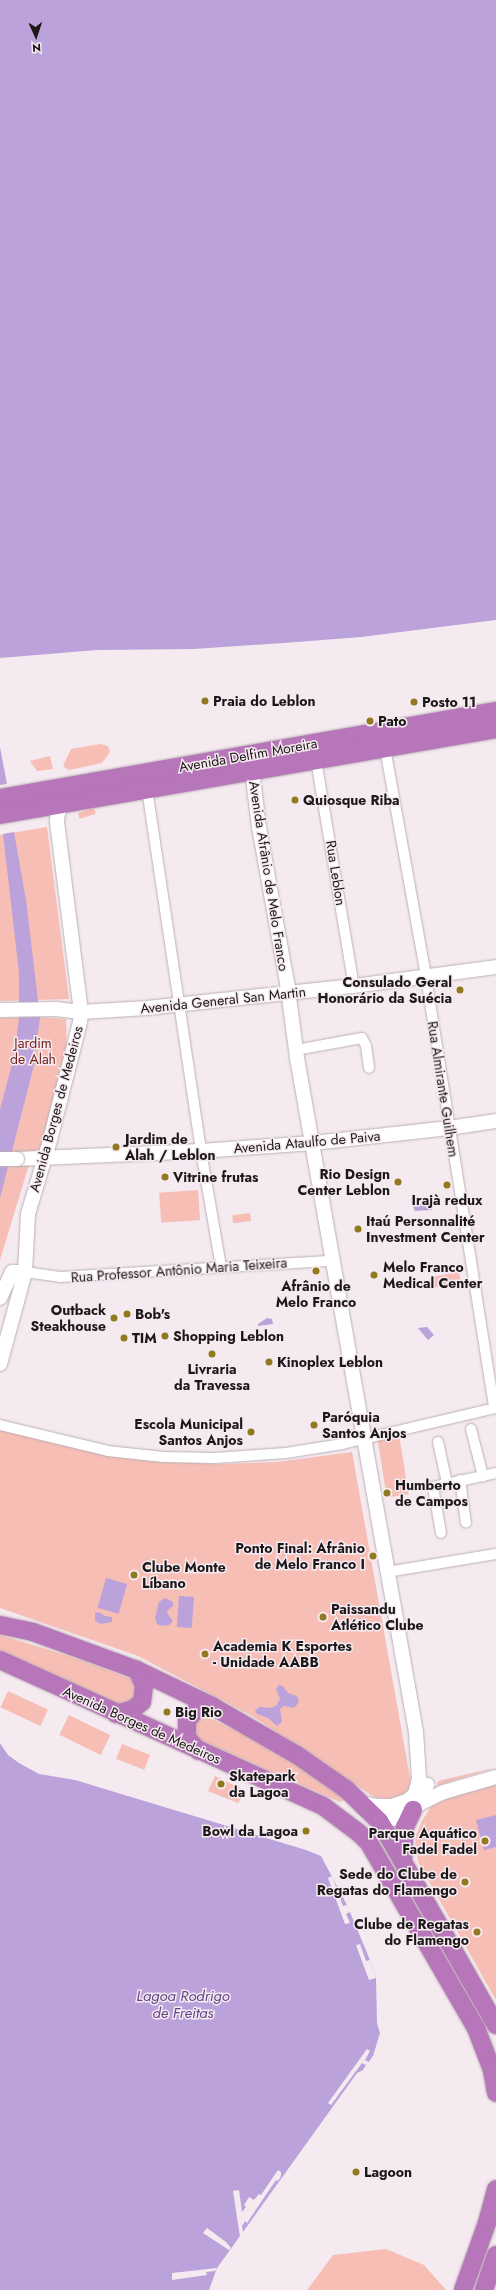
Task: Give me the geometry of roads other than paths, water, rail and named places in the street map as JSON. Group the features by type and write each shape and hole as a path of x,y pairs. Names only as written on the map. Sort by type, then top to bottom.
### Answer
{"highway":[{"name":"Avenida Delfim Moreira","path":"0,798 496,711"},
{"name":"Avenida Delfim Moreira","path":"0,815 252,770 496,729"},
{"path":"0,807 23,802 35,792"},
{"path":"0,1625 33,1632 137,1670 212,1706 297,1755 347,1790 379,1821 496,2025"},
{"name":"Avenida Borges de Medeiros","path":"0,1660 116,1714 323,1806 359,1833 369,1843 476,2028 492,2070 496,2093"},
{"path":"116,1714 133,1709 142,1702 144,1685 137,1670"},
{"path":"199,1751 187,1738 185,1726 189,1715 193,1711 202,1707 212,1706"},
{"path":"323,1806 360,1818 379,1821"},
{"path":"403,1861 405,1827 416,1807"},
{"path":"463,2290 496,2189"},
{"path":"484,2290 496,2255"}],"main road":[{"name":"Avenida Afrânio de Melo Franco","path":"240,756 252,770 259,827 288,993 296,1050 416,1732 418,1780 415,1794 407,1801 392,1806 377,1806 361,1803"},
{"name":"Avenida Borges de Medeiros","path":"0,1364 25,1272 28,1214 45,1158 71,1060 81,1012 57,821 58,812 64,804"},
{"name":"Avenida General San Martin","path":"0,1010 81,1012 180,1005 354,986 496,967"},
{"name":"Avenida Ataulfo de Paiva","path":"0,1159 201,1151 313,1143 449,1128 496,1121"},
{"path":"0,1298 12,1272 25,1272"},
{"name":"Avenida Afrânio de Melo Franco","path":"416,1732 425,1755 428,1774 426,1788 416,1807"},
{"path":"379,1821 401,1816 444,1792 496,1776"}],"street":[{"name":"Rua Almirante Guilhem","path":"385,748 426,977 495,1408"},
{"name":"Rua Leblon","path":"316,760 354,986"},
{"path":"147,789 201,1151 221,1266"},
{"path":"296,1050 362,1038 366,1046 369,1068"},
{"name":"Rua Professor Antônio Maria Teixeira","path":"25,1272 60,1277 333,1260"},
{"path":"0,1425 108,1451 188,1459 279,1454 364,1439 495,1408"},
{"path":"472,1429 483,1476"},
{"path":"438,1442 447,1483"},
{"path":"441,1533 433,1487 496,1473"},
{"path":"460,1480 466,1523"},
{"path":"387,1572 496,1554"}],"water":[{"path":"0,0 496,0 496,620 361,637 284,643 194,649 97,650 0,658"},
{"path":"0,747 7,784 0,785"},
{"path":"14,832 26,900 40,1017 34,1065 0,1198 0,1109 14,1057 19,1018 19,973 3,834"},
{"path":"429,1197 432,1210 415,1211 412,1204"},
{"path":"267,1318 272,1319 273,1324 258,1326 258,1324"},
{"path":"427,1327 434,1335 428,1340 418,1328"},
{"path":"106,1578 127,1584 119,1614 97,1608"},
{"path":"179,1596 194,1597 192,1628 177,1627"},
{"path":"165,1598 173,1602 173,1606 167,1613 173,1621 169,1625 162,1626 157,1624 155,1618 159,1602"},
{"path":"99,1612 105,1616 112,1617 112,1622 101,1624 95,1621 95,1613"},
{"path":"279,1685 283,1686 288,1693 297,1696 299,1702 294,1708 284,1706 280,1709 282,1722 277,1726 268,1718 257,1714 255,1711 259,1707 270,1708 276,1706 280,1699 276,1689"},
{"name":"Lagoa Rodrigo de Freitas","path":"0,1743 8,1755 39,1774 75,1780 306,1850 321,1856 347,1905 370,1960 376,1978 377,2023 380,2033 373,2056 363,2070 357,2073 217,2268 209,2290 0,2290"},
{"path":"496,1815 496,1847 484,1850 476,1820"}],"place":[{"name":"Praia do Leblon","path":"205,701"},
{"name":"Posto 11","path":"414,702"},
{"name":"Pato","path":"370,721"},
{"name":"Quiosque Riba","path":"295,800"},
{"name":"Consulado Geral Honorário da Suécia","path":"460,990"},
{"name":"Jardim de Alah / Leblon","path":"116,1147"},
{"name":"Vitrine frutas","path":"165,1177"},
{"name":"Rio Design Center Leblon","path":"398,1182"},
{"name":"Irajà redux","path":"447,1185"},
{"name":"Itaú Personnalité Investment Center","path":"358,1229"},
{"name":"Afrânio de Melo Franco","path":"316,1271"},
{"name":"Melo Franco Medical Center","path":"374,1275"},
{"name":"Bob's","path":"127,1314"},
{"name":"Outback Steakhouse","path":"114,1318"},
{"name":"Shopping Leblon","path":"165,1336"},
{"name":"TIM","path":"124,1338"},
{"name":"Livraria da Travessa","path":"212,1354"},
{"name":"Kinoplex Leblon","path":"269,1362"},
{"name":"Paróquia Santos Anjos","path":"314,1425"},
{"name":"Escola Municipal Santos Anjos","path":"251,1432"},
{"name":"Humberto de Campos","path":"387,1493"},
{"name":"Ponto Final: Afrânio de Melo Franco I","path":"373,1556"},
{"name":"Clube Monte Líbano","path":"134,1575"},
{"name":"Paissandu Atlético Clube","path":"323,1617"},
{"name":"Academia K Esportes - Unidade AABB","path":"205,1654"},
{"name":"Big Rio","path":"167,1712"},
{"name":"Skatepark da Lagoa","path":"221,1784"},
{"name":"Bowl da Lagoa","path":"306,1831"},
{"name":"Parque Aquático Fadel Fadel","path":"485,1841"},
{"name":"Sede do Clube de Regatas do Flamengo","path":"465,1882"},
{"name":"Clube de Regatas do Flamengo","path":"477,1932"},
{"name":"Lagoon","path":"356,2172"}],"park label":[{"name":"Jardim de Alah","path":"33,1052"}]}
